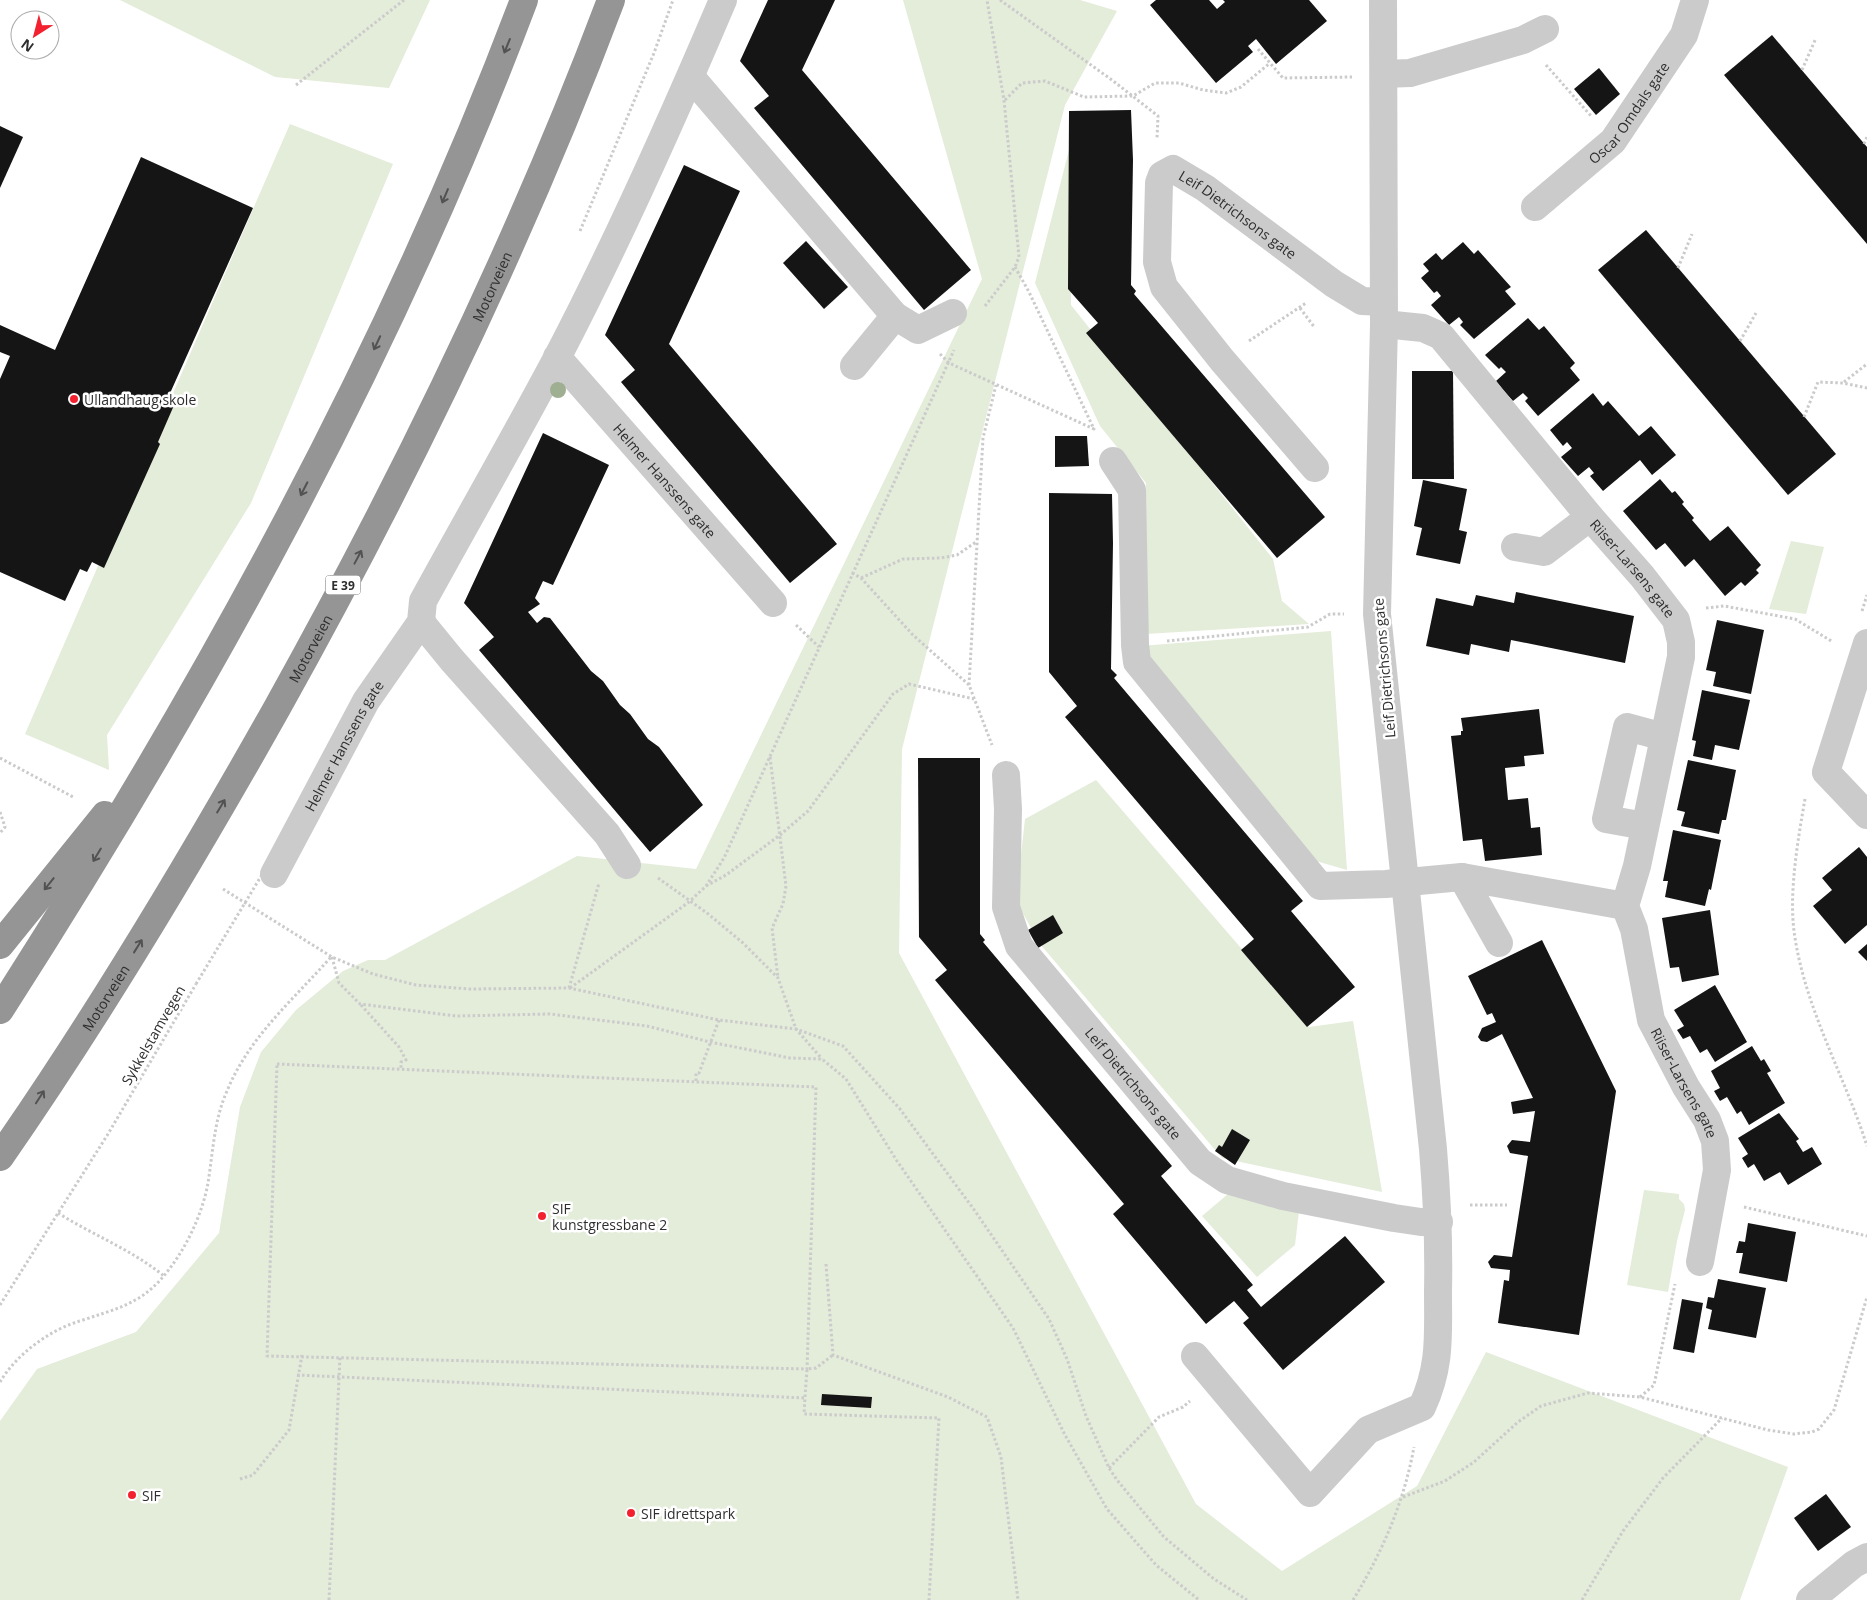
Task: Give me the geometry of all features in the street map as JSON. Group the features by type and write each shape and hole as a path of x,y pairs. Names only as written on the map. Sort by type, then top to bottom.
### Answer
{"highway":[{"path":"0,1010 65,909 168,738 245,603 356,388 426,240 524,0"},
{"name":"Motorveien","path":"0,1157 137,948 239,776 315,639 431,419 500,272 583,74 610,0"},
{"path":"0,945 168,738"}],"street":[{"name":"Helmer Hanssens gate","path":"270,871 366,701 421,622 423,601 557,357 691,77 723,0"},
{"name":"Leif Dietrichsons gate","path":"1383,0 1384,313 1377,614 1407,882 1439,1222 1438,1362 1422,1407"},
{"name":"Oscar Omdals gate","path":"1535,207 1613,141 1684,36 1695,0"},
{"path":"1384,74 1410,73 1534,34"},
{"path":"691,77 895,316 918,330 953,313"},
{"name":"Leif Dietrichsons gate","path":"1316,468 1222,360 1164,287 1157,262 1159,183 1162,175 1167,170 1173,169 1205,188 1334,284 1384,313"},
{"name":"Riiser-Larsens gate","path":"1384,313 1441,336 1590,517 1642,576 1676,620 1681,642 1681,657 1632,888 1625,906 1634,929 1651,1020 1686,1087 1707,1120 1715,1140 1718,1170 1700,1262"},
{"path":"854,366 895,316"},
{"name":"Helmer Hanssens gate","path":"557,357 773,603"},
{"path":"1113,461 1132,490 1134,644 1137,662 1320,886 1407,882 1462,877 1625,906"},
{"path":"1515,547 1544,552 1590,517"},
{"path":"421,622 452,660 607,834 627,865"},
{"path":"1864,651 1826,772 1867,815"},
{"path":"1645,826 1606,819 1616,772 1627,727 1664,737"},
{"name":"Leif Dietrichsons gate","path":"1006,775 1008,810 1006,908 1019,946 1200,1162 1228,1180 1283,1196 1421,1222 1439,1222"},
{"path":"1462,877 1499,943"},
{"path":"1195,1356 1310,1493 1368,1430 1422,1407"},
{"path":"1810,1600 1854,1564 1867,1556"}],"path":[{"path":"296,85 404,0"},
{"path":"984,308 1014,267 1019,257 1004,100 987,0"},
{"path":"1000,0 1158,116"},
{"path":"1534,34 1613,141"},
{"path":"1802,70 1816,38"},
{"path":"1258,48 1283,78 1384,74"},
{"path":"1004,100 1022,83 1045,81 1084,97 1133,96 1155,83 1179,83 1203,90 1226,92 1241,86 1270,62"},
{"path":"1864,144 1867,137"},
{"path":"1678,268 1692,234"},
{"path":"918,330 949,363 1094,429 1029,292 1014,267"},
{"path":"1222,360 1334,284"},
{"path":"1300,308 1315,328"},
{"path":"1740,341 1756,314"},
{"path":"569,988 689,902 706,886 724,858 956,346"},
{"path":"1843,383 1867,364"},
{"path":"1804,417 1818,382 1843,383 1867,388"},
{"path":"996,385 983,438 969,685 986,732 1006,775"},
{"path":"861,578 903,559 942,558 958,555 977,542"},
{"path":"852,573 861,578 913,635 969,685"},
{"path":"1861,614 1867,595"},
{"path":"1676,620 1703,608 1724,606 1754,610 1796,619 1864,651"},
{"path":"1134,644 1308,627 1330,614 1377,614"},
{"path":"706,886 726,875 780,835 808,811 893,694 910,684 974,700"},
{"path":"770,756 785,894 782,908 772,928 778,978 796,1029 822,1059 846,1079 896,1161 1013,1328 1066,1435 1106,1509 1156,1566 1198,1600"},
{"path":"0,758 76,798"},
{"path":"1805,797 1796,856 1794,930 1810,999 1855,1108 1867,1146"},
{"path":"0,812 5,827 0,833"},
{"path":"569,988 600,881 615,868 627,865 646,870 707,913 743,943 778,978"},
{"name":"Sykkelstamvegen","path":"0,1305 108,1134 196,984 270,871"},
{"path":"223,889 332,957 373,974 416,985 470,989 569,988 719,1020 796,1029 843,1046 900,1109 975,1210 1049,1319 1067,1359 1086,1416 1109,1468 1164,1537 1214,1579 1247,1600"},
{"path":"332,957 340,983 399,1048 406,1060 401,1062 401,1068"},
{"path":"0,1382 7,1371 52,1333 78,1321 130,1305 149,1293 164,1276 188,1240 199,1214 208,1185 218,1117 236,1070 266,1026 296,997 332,957"},
{"path":"360,1004 456,1016 550,1014 647,1026 710,1042 790,1058 822,1059"},
{"path":"696,1081 696,1073 700,1073 719,1020"},
{"path":"833,1355 816,1368 807,1369 302,1355 267,1356 277,1064 816,1087 807,1369 804,1414 939,1418 929,1600"},
{"path":"1712,1200 1867,1236"},
{"path":"1466,1206 1507,1205"},
{"path":"58,1213 85,1230 126,1249 164,1276"},
{"path":"826,1264 833,1355"},
{"path":"1640,1397 1654,1385 1675,1283"},
{"path":"1403,1497 1445,1481 1474,1462 1518,1422 1541,1406 1588,1393 1640,1397 1794,1434 1812,1432 1819,1429 1834,1410 1867,1297"},
{"path":"240,1479 253,1475 289,1430 297,1375 302,1355"},
{"path":"833,1355 948,1397 987,1417 1001,1456 1018,1600"},
{"path":"329,1600 340,1356"},
{"path":"297,1375 805,1398"},
{"path":"1109,1468 1159,1417 1183,1407 1214,1379"},
{"path":"1353,1600 1370,1572 1403,1497 1422,1407"},
{"path":"1582,1600 1623,1531 1663,1478 1722,1418"}],"green space":[{"path":"120,0 430,0 389,88 275,77"},
{"path":"903,0 1080,0 1117,11 1065,105 902,749 899,953 1196,1504 1282,1571 1417,1486 1486,1352 1788,1467 1740,1600 0,1600 0,1421 37,1369 136,1332 219,1233 240,1107 261,1052 296,1010 343,971 368,960 385,960 577,856 696,869 982,279"},
{"path":"290,124 393,164 251,503 107,735 109,770 25,734"},
{"path":"1069,150 1071,305 1273,559 1282,601 1309,624 1146,634 1146,483 1100,426 1035,283"},
{"path":"1791,541 1824,547 1806,614 1769,609"},
{"path":"1331,631 1347,870 1316,861 1140,646"},
{"path":"1096,780 1309,1027 1353,1021 1382,1192 1222,1158 1040,944 1016,901 1025,819"},
{"path":"1644,1190 1679,1194 1679,1199 1684,1204 1685,1210 1677,1241 1668,1292 1627,1285"},
{"path":"1228,1194 1299,1211 1295,1245 1257,1277 1202,1216"}],"building":[{"path":"768,0 835,0 802,70 971,270 924,310 754,108 769,96 740,61"},
{"path":"1156,0 1209,0 1217,9 1225,2 1223,0 1309,0 1327,21 1276,64 1256,39 1248,46 1253,52 1216,83 1150,5"},
{"path":"1772,35 1867,147 1867,244 1724,75"},
{"path":"1599,68 1620,94 1596,115 1574,89"},
{"path":"1131,110 1133,160 1131,285 1136,291 1134,294 1325,517 1277,558 1086,333 1098,323 1068,289 1069,111"},
{"path":"0,126 23,137 0,188"},
{"path":"141,157 253,208 167,400 175,403 158,442 160,444 104,568 92,562 87,572 80,569 65,601 0,572 0,379 10,356 0,352 0,325 55,350"},
{"path":"684,165 740,191 669,344 837,544 790,583 621,382 635,370 605,335"},
{"path":"1646,230 1836,454 1788,495 1598,270"},
{"path":"806,241 848,287 824,309 783,263"},
{"path":"1463,242 1474,254 1478,250 1511,287 1505,291 1516,304 1474,339 1460,325 1463,322 1459,317 1449,325 1431,305 1441,296 1437,291 1434,293 1421,278 1429,271 1423,264 1436,253 1442,260"},
{"path":"1528,318 1539,330 1544,326 1575,363 1570,368 1580,380 1538,416 1525,401 1528,398 1523,393 1513,401 1503,390 1496,381 1506,372 1501,367 1499,369 1485,355"},
{"path":"1412,371 1453,371 1454,479 1412,479"},
{"path":"1593,393 1603,406 1608,401 1639,436 1651,426 1676,455 1652,475 1640,460 1603,491 1590,476 1594,473 1589,467 1578,476 1561,457 1572,448 1567,442 1563,446 1550,430"},
{"path":"543,433 609,465 553,585 543,581 535,598 540,604 528,612 537,623 544,617 550,618 591,671 603,681 620,705 630,714 648,739 659,747 703,805 650,852 479,650 494,637 464,603"},
{"path":"1055,436 1087,436 1089,466 1055,467"},
{"path":"1660,479 1672,493 1675,491 1684,502 1682,504 1694,518 1692,520 1710,541 1728,526 1761,565 1756,570 1759,573 1745,586 1741,582 1725,596 1694,559 1685,567 1665,543 1656,550 1623,511"},
{"path":"1423,480 1467,489 1459,530 1467,532 1460,564 1416,555 1422,528 1414,526"},
{"path":"1049,493 1112,494 1111,669 1117,675 1114,678 1303,901 1291,911 1355,987 1307,1027 1241,950 1254,939 1065,717 1077,706 1049,672"},
{"path":"1516,592 1634,616 1625,663 1511,640 1509,652 1471,644 1469,655 1426,646 1436,598 1473,606 1476,595 1514,603"},
{"path":"1717,620 1764,630 1751,694 1713,686 1716,672 1706,670"},
{"path":"1702,690 1750,700 1739,750 1715,745 1712,760 1693,756 1696,741 1692,740"},
{"path":"1539,709 1544,754 1524,756 1525,766 1505,768 1508,800 1528,798 1531,828 1540,827 1542,855 1485,861 1482,839 1463,841 1451,736 1461,735 1461,731 1463,731 1461,718"},
{"path":"918,758 980,758 980,934 985,940 983,942 1172,1166 1161,1176 1253,1285 1247,1290 1261,1307 1345,1236 1385,1282 1283,1370 1243,1323 1249,1318 1234,1301 1206,1324 1113,1214 1124,1204 935,980 947,970 919,937"},
{"path":"1688,760 1736,770 1726,820 1722,820 1719,834 1681,826 1685,812 1677,810"},
{"path":"1673,830 1721,840 1711,890 1709,889 1705,906 1665,897 1668,881 1663,881"},
{"path":"1859,847 1867,857 1867,925 1845,944 1813,906 1832,890 1822,878"},
{"path":"1710,910 1719,975 1682,982 1679,967 1670,968 1662,918"},
{"path":"1053,915 1063,933 1038,948 1028,930"},
{"path":"1542,940 1616,1091 1579,1335 1498,1323 1504,1280 1509,1281 1510,1270 1491,1268 1488,1262 1494,1255 1512,1257 1528,1156 1510,1153 1507,1146 1512,1140 1530,1142 1535,1111 1513,1114 1511,1102 1533,1098 1502,1034 1487,1042 1481,1041 1478,1037 1482,1028 1496,1022 1492,1013 1487,1015 1468,976"},
{"path":"1867,944 1867,961 1858,952"},
{"path":"1715,985 1747,1042 1715,1062 1707,1049 1700,1053 1690,1036 1683,1039 1677,1030 1684,1026 1674,1010"},
{"path":"1752,1046 1761,1061 1764,1059 1771,1071 1767,1073 1785,1103 1749,1125 1741,1111 1737,1114 1727,1097 1720,1101 1714,1091 1720,1088 1711,1071"},
{"path":"1779,1113 1799,1139 1796,1141 1803,1152 1812,1147 1822,1164 1788,1185 1780,1172 1764,1181 1754,1164 1748,1168 1742,1158 1748,1154 1738,1138"},
{"path":"1232,1129 1250,1140 1235,1165 1215,1151 1219,1145 1222,1147"},
{"path":"1748,1223 1796,1232 1787,1282 1739,1273 1743,1253 1736,1253 1739,1241 1745,1242"},
{"path":"1718,1279 1766,1288 1756,1338 1708,1329 1712,1310 1706,1308 1708,1297 1714,1298"},
{"path":"1682,1299 1703,1303 1694,1353 1673,1349"},
{"path":"822,1394 872,1397 871,1408 821,1405"},
{"path":"1826,1494 1851,1527 1818,1551 1794,1518"}],"place":[{"name":"Ullandhaug skole","path":"74,399"},
{"name":"SIF kunstgressbane 2","path":"542,1216"},
{"name":"SIF","path":"132,1495"},
{"name":"SIF idrettspark","path":"631,1513"}]}
